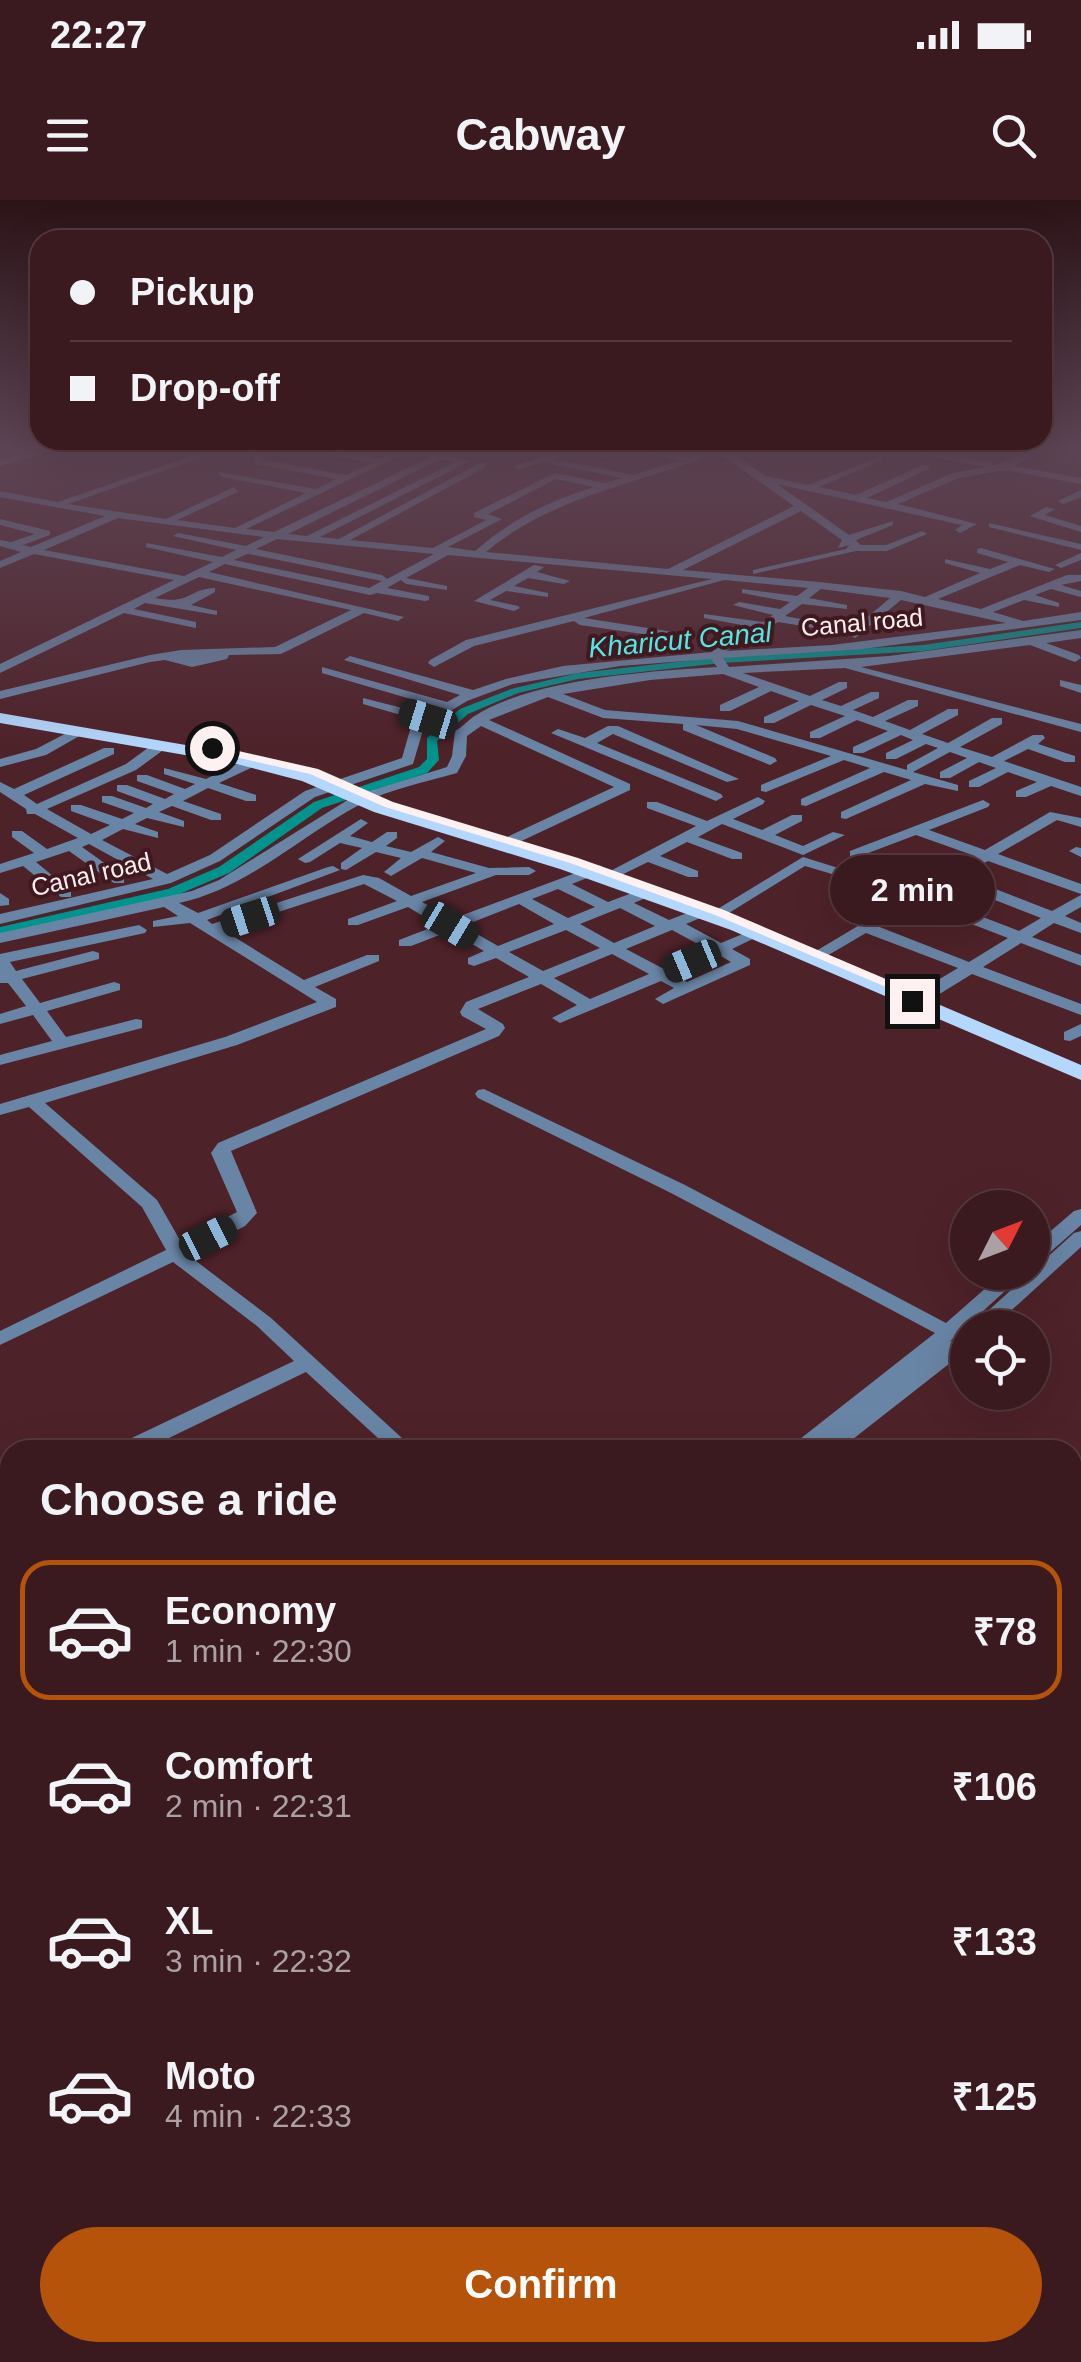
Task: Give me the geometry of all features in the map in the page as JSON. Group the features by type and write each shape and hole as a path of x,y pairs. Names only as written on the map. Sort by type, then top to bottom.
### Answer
{"main road":[{"path":"0,716 252,762 335,785"},
{"path":"0,716 245,754 335,785 445,836 601,874 709,913 1081,1065"},
{"path":"362,798 510,840 819,954 1081,1073"}],"street":[{"path":"21,550 201,574 373,590 447,583 410,566 349,550"},
{"path":"2,572 43,550"},
{"path":"147,550 201,574"},
{"path":"154,550 424,598"},
{"path":"0,669 250,550 373,590"},
{"path":"284,550 373,590 403,613"},
{"path":"0,695 198,648 218,652 277,651 441,550"},
{"path":"454,550 540,566 737,577 901,594 1028,619"},
{"path":"670,572 715,550"},
{"path":"434,663 470,643 828,556 840,550"},
{"path":"929,599 1031,550"},
{"path":"1051,564 1071,550"},
{"path":"981,551 1051,564 1081,556"},
{"path":"107,562 124,553"},
{"path":"949,561 1018,579"},
{"path":"540,566 564,581"},
{"path":"514,608 480,601 540,566"},
{"path":"983,612 1070,576 1081,578"},
{"path":"967,583 995,591"},
{"path":"819,585 716,657 726,672 1056,782 1080,786"},
{"path":"1049,586 1078,594"},
{"path":"504,588 544,595"},
{"path":"181,606 211,590"},
{"path":"746,591 800,599 840,612 774,619"},
{"path":"855,634 901,594"},
{"path":"1024,596 1055,604"},
{"path":"148,600 213,613"},
{"path":"739,605 774,619 802,637"},
{"path":"1001,605 1028,619"},
{"path":"125,610 192,625"},
{"path":"549,616 673,636"},
{"path":"708,616 774,619 823,627"},
{"name":"Canal road","path":"0,919 166,880 215,858 335,785 408,761 412,736 428,719 472,694 610,662 892,643 1028,619 1081,616"},
{"path":"699,628 744,635"},
{"path":"0,938 168,904 224,883 362,798 452,770 459,756 460,734 500,708 624,678 844,664 1076,637"},
{"path":"1032,641 1075,658"},
{"path":"350,660 472,694"},
{"path":"844,664 1080,732"},
{"path":"872,675 887,669"},
{"path":"326,670 448,706"},
{"path":"911,685 932,674"},
{"path":"725,708 813,676"},
{"path":"1064,683 1081,689"},
{"path":"946,694 965,684"},
{"path":"769,720 843,685"},
{"path":"983,703 1002,692"},
{"path":"551,694 589,711 738,725 843,756 886,762 949,781 1032,741 1070,759"},
{"path":"840,711 876,695"},
{"path":"368,701 428,719"},
{"path":"1019,712 1036,701"},
{"path":"874,722 913,703"},
{"path":"1056,722 1075,709"},
{"path":"858,750 952,712"},
{"path":"586,743 635,715"},
{"path":"815,735 856,716"},
{"path":"665,717 770,760"},
{"path":"478,720 624,788 510,840"},
{"path":"846,815 917,774 950,746 997,722"},
{"path":"613,730 732,779"},
{"path":"0,763 42,752 78,731"},
{"path":"558,733 716,796"},
{"path":"806,802 927,738"},
{"path":"62,741 145,757"},
{"path":"32,811 110,776 162,746"},
{"path":"6,790 109,751"},
{"path":"42,752 110,776"},
{"path":"406,943 560,884 601,874 647,856 843,756"},
{"path":"974,784 995,761"},
{"path":"1,868 94,838 252,762"},
{"path":"169,771 251,798"},
{"path":"142,778 187,794"},
{"path":"1021,794 1056,782"},
{"path":"1051,801 1080,786"},
{"path":"122,788 216,816"},
{"path":"6,790 32,811 94,838 166,880"},
{"path":"107,799 179,824"},
{"path":"854,854 984,804"},
{"path":"652,806 803,851 838,835"},
{"path":"76,808 153,836"},
{"path":"819,954 1056,816 1081,823"},
{"path":"762,836 797,818"},
{"path":"305,859 361,824"},
{"path":"8,830 46,855"},
{"path":"916,830 1081,889"},
{"path":"158,924 193,918 339,868 392,836"},
{"path":"391,872 445,836"},
{"path":"686,837 737,856"},
{"path":"338,838 483,870"},
{"path":"71,846 119,880"},
{"path":"647,856 693,874"},
{"path":"0,1339 177,1254 247,1213 220,1154 224,1146 494,1032 497,1028 468,1009 709,913 803,861 872,881"},
{"path":"25,862 66,894"},
{"path":"353,922 500,870 529,871"},
{"path":"950,877 1081,928"},
{"path":"212,929 364,880 383,884 589,1004"},
{"path":"560,884 671,925 744,962 662,999"},
{"path":"474,961 646,893"},
{"path":"916,896 1081,961"},
{"path":"520,899 687,988"},
{"path":"918,999 1081,900"},
{"path":"0,1110 230,1041 330,1003 168,904"},
{"path":"864,927 1081,1010"},
{"path":"62,1043 6,978 0,960 140,930"},
{"path":"560,1018 755,934"},
{"path":"6,978 93,956"},
{"path":"302,986 372,958"},
{"path":"0,1019 114,987"},
{"path":"0,1060 136,1024"},
{"path":"484,1094 678,1189 950,1331"},
{"path":"32,1100 150,1204 177,1254 393,1440"},
{"path":"1050,1242 1081,1215"},
{"path":"999,1310 1081,1237"},
{"path":"981,1310 999,1290"},
{"path":"811,1440 950,1341"},
{"path":"837,1440 950,1342"},
{"path":"145,1440 308,1363"}],"waterway":[{"name":"Kharicut Canal","path":"0,931 172,892 224,870 318,805 423,770 433,760 431,740 464,712 515,691 578,676 649,666 923,648 1081,625"}],"route":[{"path":"212,748 314,772 389,804 574,861 745,922 921,997 912,1001"}]}
